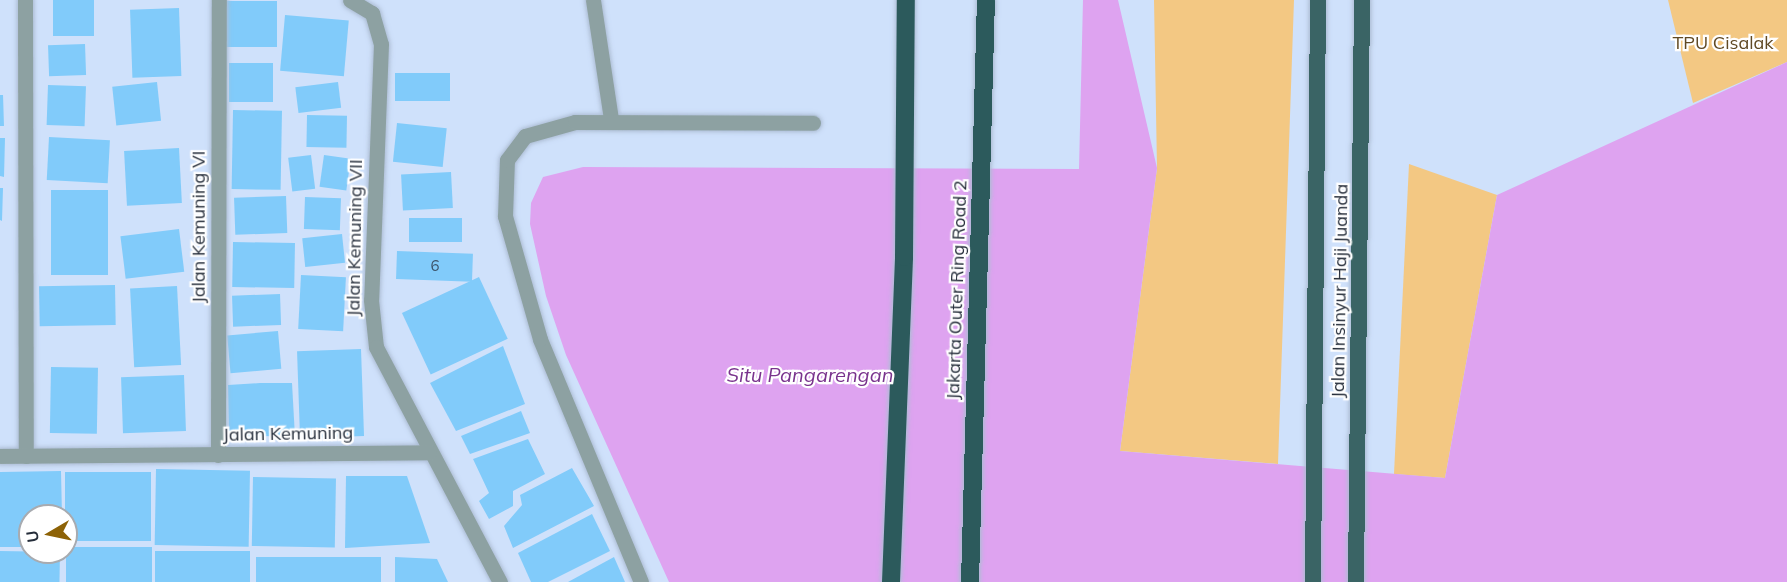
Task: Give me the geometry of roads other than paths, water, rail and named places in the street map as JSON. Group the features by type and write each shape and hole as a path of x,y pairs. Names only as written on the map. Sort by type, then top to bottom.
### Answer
{"highway":[{"path":"891,582 908,101 906,0"},
{"name":"Jakarta Outer Ring Road 2","path":"970,582 986,0"},
{"name":"Jalan Insinyur Haji Juanda","path":"1313,582 1317,0"},
{"name":"Jalan Insinyur Haji Juanda","path":"1356,582 1362,0"}],"street":[{"path":"25,0 27,456"},
{"name":"Jalan Kemuning VI","path":"218,455 219,0"},
{"name":"Jalan Kemuning VII","path":"350,0 372,13 381,44 372,328 384,368 429,452"},
{"path":"593,0 611,119"},
{"path":"642,582 540,339 503,196 507,160 525,136 611,119 813,123"},
{"path":"429,452 500,582"},
{"name":"Jalan Kemuning","path":"0,456 429,452"}],"water":[{"name":"Situ Pangarengan","path":"1083,0 1118,0 1157,168 1120,451 1445,478 1497,195 1787,62 1787,582 669,582 566,355 546,296 530,224 531,203 543,177 583,167 1079,169"}],"park label":[{"name":"TPU Cisalak","path":"1723,43"}]}
